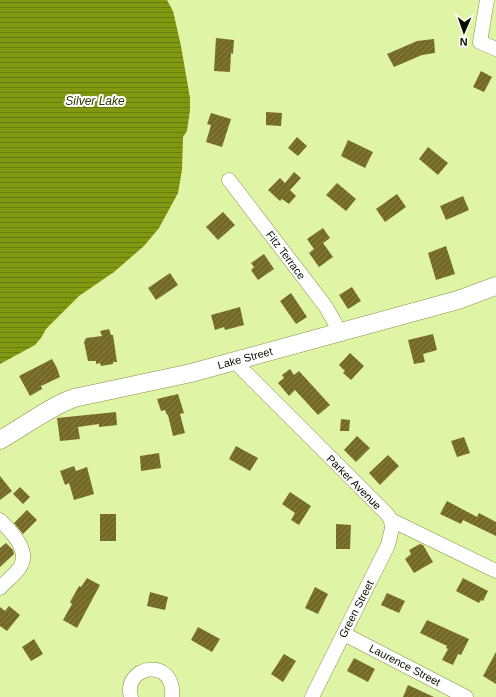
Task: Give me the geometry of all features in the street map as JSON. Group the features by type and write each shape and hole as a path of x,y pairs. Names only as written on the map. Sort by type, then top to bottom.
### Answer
{"street":[{"path":"487,0 480,42 496,49"},
{"name":"Fitz Terrace","path":"229,180 326,307 335,324 337,333"},
{"name":"Lake Street","path":"0,440 48,410 74,398 168,379 458,300 496,286"},
{"name":"Parker Avenue","path":"234,361 387,514 391,520 496,572"},
{"path":"0,520 18,541 23,556 19,568 0,588"},
{"name":"Green Street","path":"312,697 388,545 392,528 391,520"},
{"name":"Laurence Street","path":"344,634 466,697"},
{"path":"131,697 130,687 132,681 142,671 154,669 166,674 170,680 173,688 172,697"}],"water":[{"name":"Silver Lake","path":"0,0 167,0 173,11 181,46 190,98 190,110 187,131 183,137 182,170 178,193 159,228 144,246 114,272 79,296 46,329 35,345 0,364"}],"building":[{"path":"216,38 234,40 233,54 231,53 230,72 214,71"},
{"path":"434,39 435,53 422,55 394,67 387,54 417,41"},
{"path":"481,71 492,77 484,92 473,87"},
{"path":"266,112 282,113 281,126 266,125"},
{"path":"211,113 231,119 222,147 206,142 211,125 207,124"},
{"path":"297,137 307,146 298,156 288,148"},
{"path":"348,140 373,152 365,168 341,156"},
{"path":"428,147 448,163 438,175 419,159"},
{"path":"294,172 301,178 290,190 296,196 289,204 282,199 280,201 268,190 280,178 285,183"},
{"path":"337,183 356,199 346,211 326,195"},
{"path":"397,194 406,207 385,222 376,209"},
{"path":"463,196 469,210 446,220 440,206"},
{"path":"223,212 235,225 218,240 206,227"},
{"path":"323,228 330,238 323,243 333,257 319,267 309,253 314,249 307,239"},
{"path":"446,246 455,274 436,280 428,253"},
{"path":"264,254 274,269 258,280 251,270 254,267 251,263"},
{"path":"170,273 178,285 156,300 148,288"},
{"path":"352,287 361,301 348,309 339,295"},
{"path":"291,293 307,317 296,324 280,301"},
{"path":"240,307 244,325 225,330 224,327 215,330 211,315"},
{"path":"109,329 111,335 113,335 117,362 101,366 100,363 96,364 96,361 88,361 84,342 86,338 102,336 100,331"},
{"path":"433,334 437,350 423,354 425,362 414,364 408,340"},
{"path":"350,353 364,366 351,380 343,373 345,371 339,365"},
{"path":"52,359 60,377 41,386 42,389 30,396 19,376"},
{"path":"290,369 294,375 299,371 330,405 318,415 295,390 289,396 278,383 284,378 282,375"},
{"path":"178,394 184,413 180,414 185,433 173,436 168,415 165,410 161,411 157,399"},
{"path":"116,412 117,425 99,427 99,424 78,427 80,439 60,441 57,418"},
{"path":"341,419 350,420 349,431 340,431"},
{"path":"357,436 370,448 356,462 344,450"},
{"path":"464,437 470,453 457,457 451,441"},
{"path":"236,446 258,458 250,471 229,459"},
{"path":"159,453 161,468 141,471 140,456"},
{"path":"388,455 399,466 380,485 369,473"},
{"path":"74,466 76,471 87,467 94,494 74,500 69,483 65,485 60,471"},
{"path":"0,476 12,491 0,500"},
{"path":"20,487 30,497 23,504 13,494"},
{"path":"290,492 311,506 299,525 291,520 295,513 282,504"},
{"path":"447,501 477,517 479,513 496,522 496,536 463,520 461,524 440,514"},
{"path":"27,510 37,520 23,534 14,523"},
{"path":"100,514 116,514 116,541 100,541"},
{"path":"336,524 351,525 350,549 336,549"},
{"path":"6,543 13,550 14,554 0,567 0,548"},
{"path":"420,544 423,545 433,562 414,573 405,559 411,554 409,550"},
{"path":"87,578 100,585 77,628 63,620 72,604 70,602 79,586 81,587"},
{"path":"463,578 488,591 483,601 481,600 479,603 456,591"},
{"path":"315,587 328,594 318,614 305,608"},
{"path":"150,592 168,597 165,610 147,606"},
{"path":"387,593 405,601 399,613 381,605"},
{"path":"9,606 20,615 7,631 0,626 0,607 5,611"},
{"path":"427,620 469,639 461,655 458,654 453,665 442,660 448,649 446,648 447,646 420,633"},
{"path":"198,627 220,639 212,652 191,640"},
{"path":"34,639 43,654 31,661 22,647"},
{"path":"496,652 496,684 483,676"},
{"path":"284,654 296,661 283,682 271,674"},
{"path":"354,658 375,669 368,682 347,671"},
{"path":"408,685 434,697 403,697"}]}
